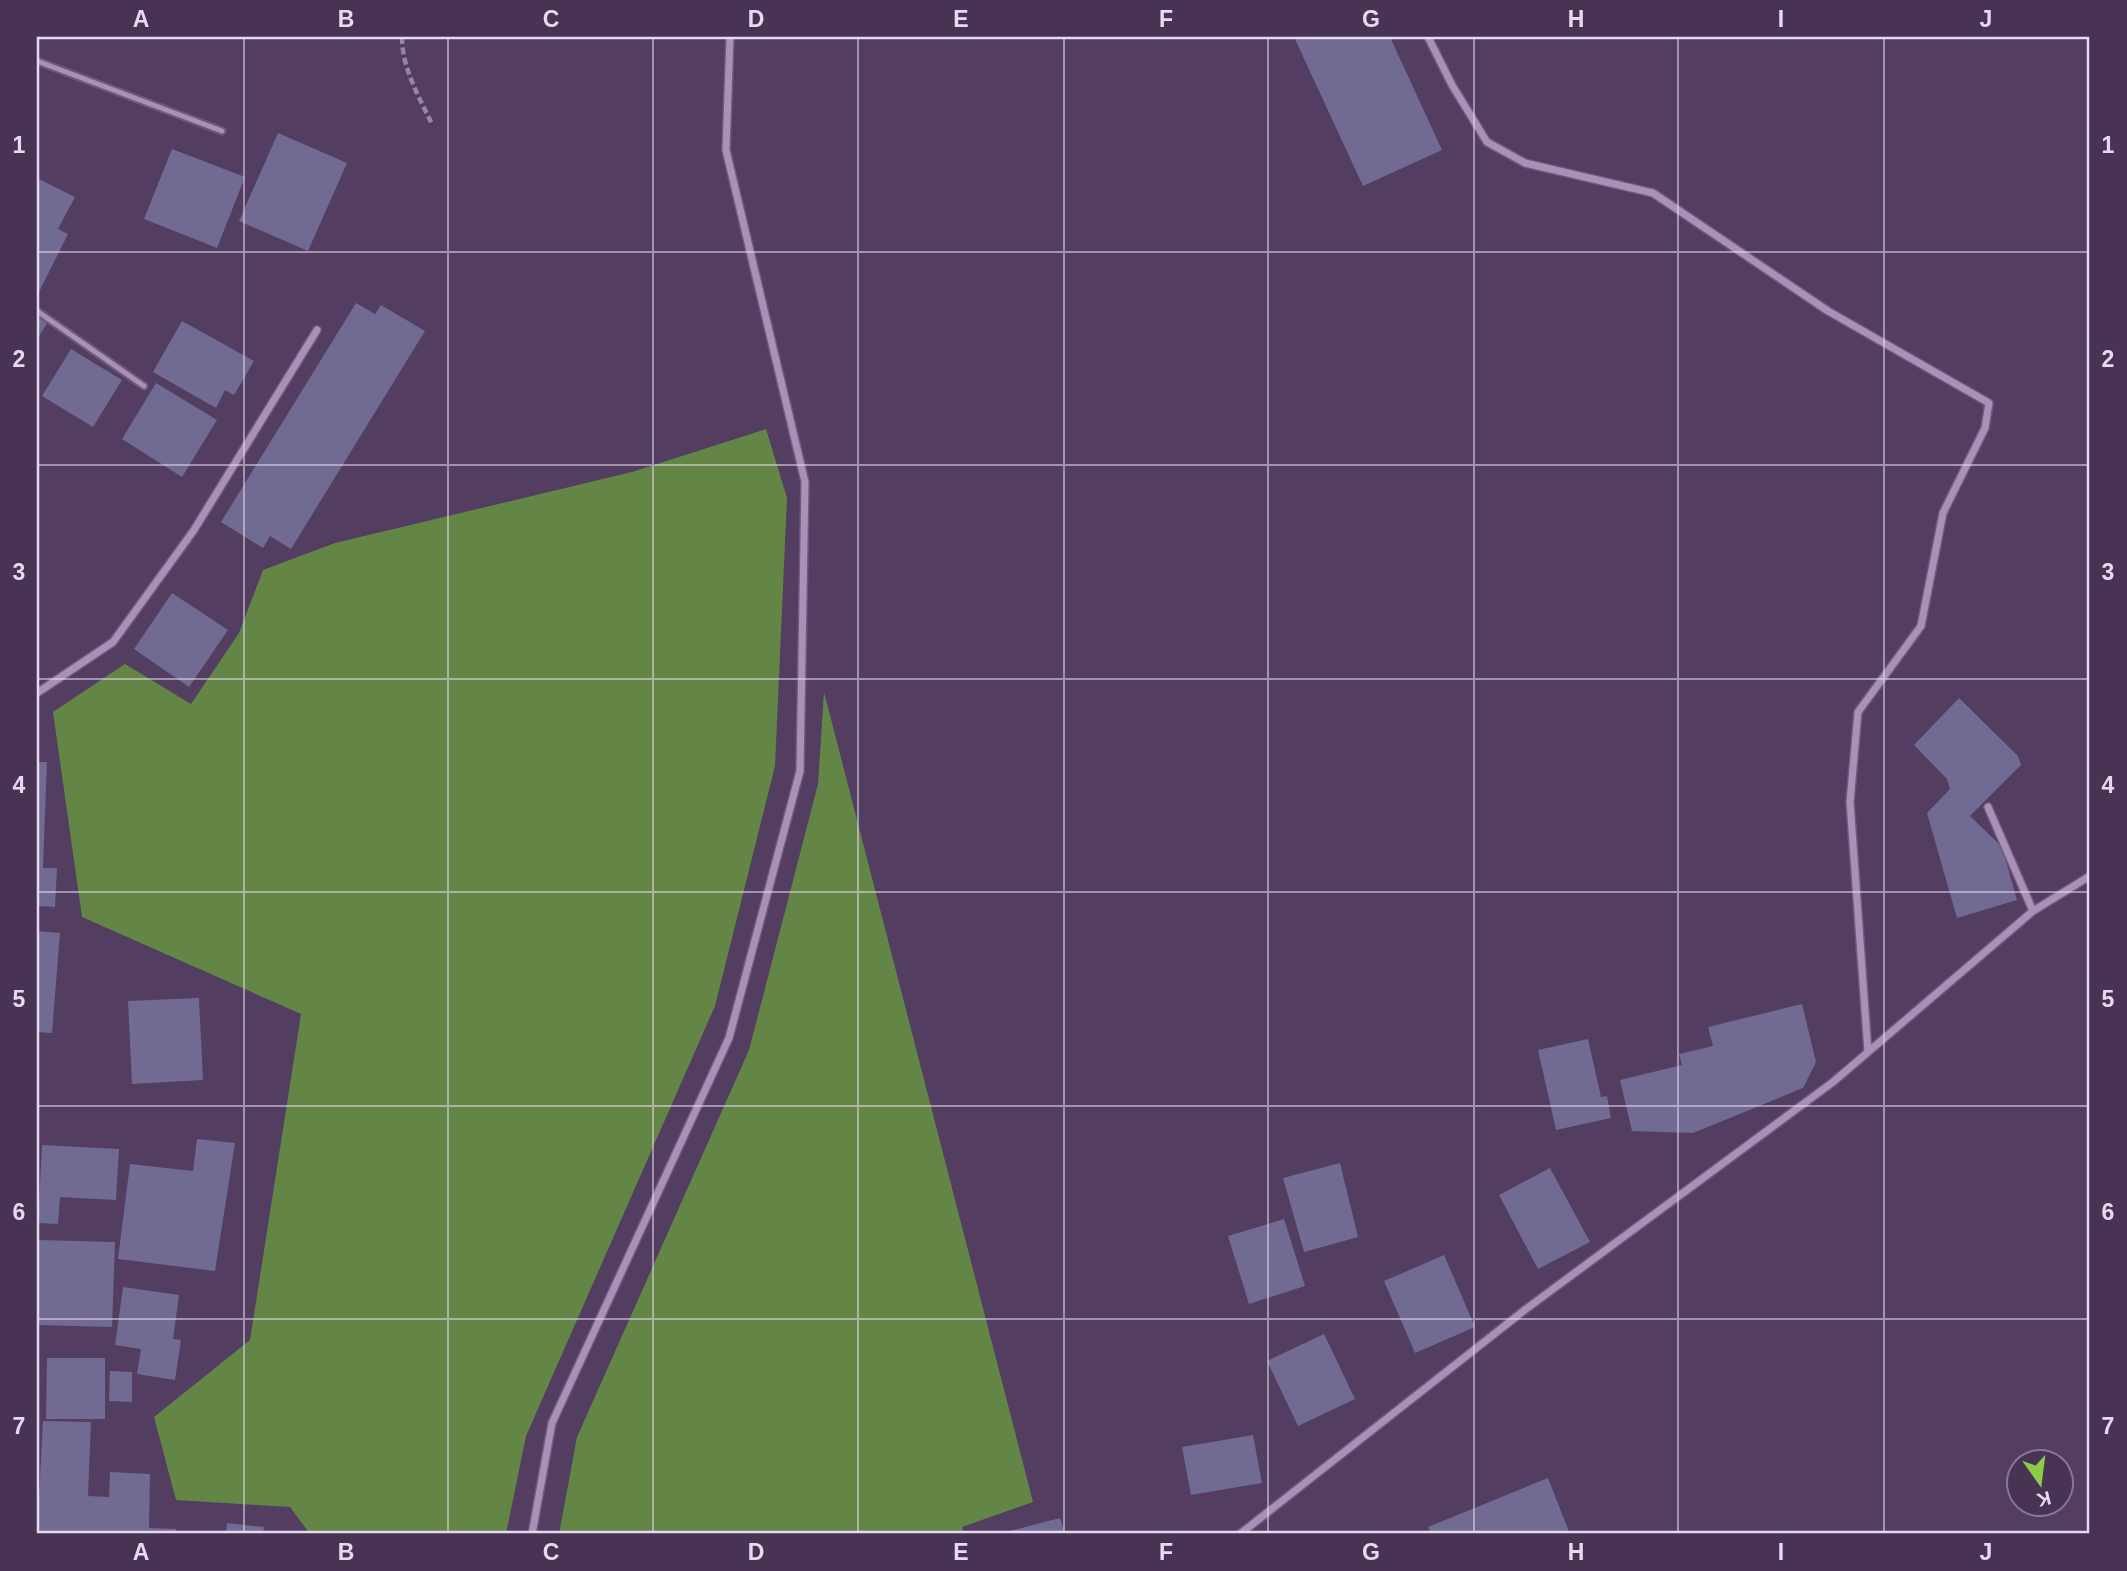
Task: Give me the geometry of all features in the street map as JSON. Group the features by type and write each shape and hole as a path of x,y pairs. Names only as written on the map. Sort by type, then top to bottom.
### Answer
{"street":[{"path":"532,1534 552,1423 729,1038 800,771 805,482 726,150 730,37"},
{"path":"1428,37 1452,85 1487,142 1525,163 1653,193 1828,312 1989,403 1986,428 1943,513 1921,626 1858,712 1850,802 1868,1052"},
{"path":"37,693 113,642 194,530 317,330"},
{"path":"1988,807 2034,911"},
{"path":"1240,1534 1526,1309 1833,1082 2034,911 2090,876"}],"lane":[{"path":"37,61 222,131"},
{"path":"37,311 144,386"}],"path":[{"path":"402,37 402,51 414,88 432,124"}],"green space":[{"path":"766,429 787,498 775,766 715,1006 526,1436 506,1534 310,1534 290,1507 176,1500 154,1417 250,1340 301,1014 82,917 53,712 125,664 191,704 239,633 263,570 335,543 632,472"},
{"path":"824,692 1033,1502 962,1527 964,1534 559,1534 577,1437 749,1050 818,784"}],"building":[{"path":"1294,37 1390,37 1442,150 1363,186"},
{"path":"278,133 347,163 308,251 239,221"},
{"path":"172,149 245,177 217,248 144,219"},
{"path":"37,178 75,197 58,229 68,234 37,296"},
{"path":"356,303 375,314 381,305 425,331 291,549 270,536 263,548 221,522"},
{"path":"37,314 48,322 37,339"},
{"path":"182,321 254,361 234,395 225,390 216,408 153,372"},
{"path":"71,349 122,380 93,427 42,396"},
{"path":"156,383 217,420 182,477 122,439"},
{"path":"172,593 228,630 189,687 134,649"},
{"path":"1959,698 2018,756 2021,765 1970,816 2002,847 2017,900 1957,918 1927,813 1950,789 1947,779 1914,745"},
{"path":"37,762 47,762 43,868 57,868 55,907 37,906"},
{"path":"37,931 60,933 52,1033 37,1032"},
{"path":"199,998 203,1080 132,1084 128,1001"},
{"path":"1802,1004 1816,1062 1803,1088 1693,1133 1632,1131 1620,1080 1682,1065 1679,1054 1713,1046 1708,1027"},
{"path":"1588,1039 1601,1097 1607,1096 1611,1118 1556,1130 1538,1050"},
{"path":"197,1139 235,1143 215,1271 118,1259 130,1164 193,1171"},
{"path":"42,1145 119,1149 116,1200 60,1197 58,1224 38,1223"},
{"path":"1340,1163 1358,1237 1304,1252 1283,1178"},
{"path":"1550,1168 1590,1242 1538,1269 1499,1195"},
{"path":"1284,1219 1305,1286 1249,1304 1228,1236"},
{"path":"38,1240 115,1242 112,1327 37,1325"},
{"path":"1444,1255 1475,1327 1415,1353 1384,1281"},
{"path":"123,1287 179,1295 173,1339 181,1340 175,1380 137,1374 141,1349 115,1345"},
{"path":"1324,1334 1355,1399 1298,1426 1267,1361"},
{"path":"47,1358 105,1358 105,1419 46,1419"},
{"path":"110,1371 132,1372 132,1402 109,1401"},
{"path":"43,1421 91,1422 88,1496 109,1497 110,1472 150,1474 149,1528 176,1529 176,1534 37,1534"},
{"path":"1253,1435 1262,1483 1191,1495 1182,1447"},
{"path":"1548,1478 1570,1534 1431,1534 1428,1527"},
{"path":"1060,1518 1065,1534 1002,1534 1002,1533"},
{"path":"227,1523 264,1527 263,1534 226,1534"}]}
